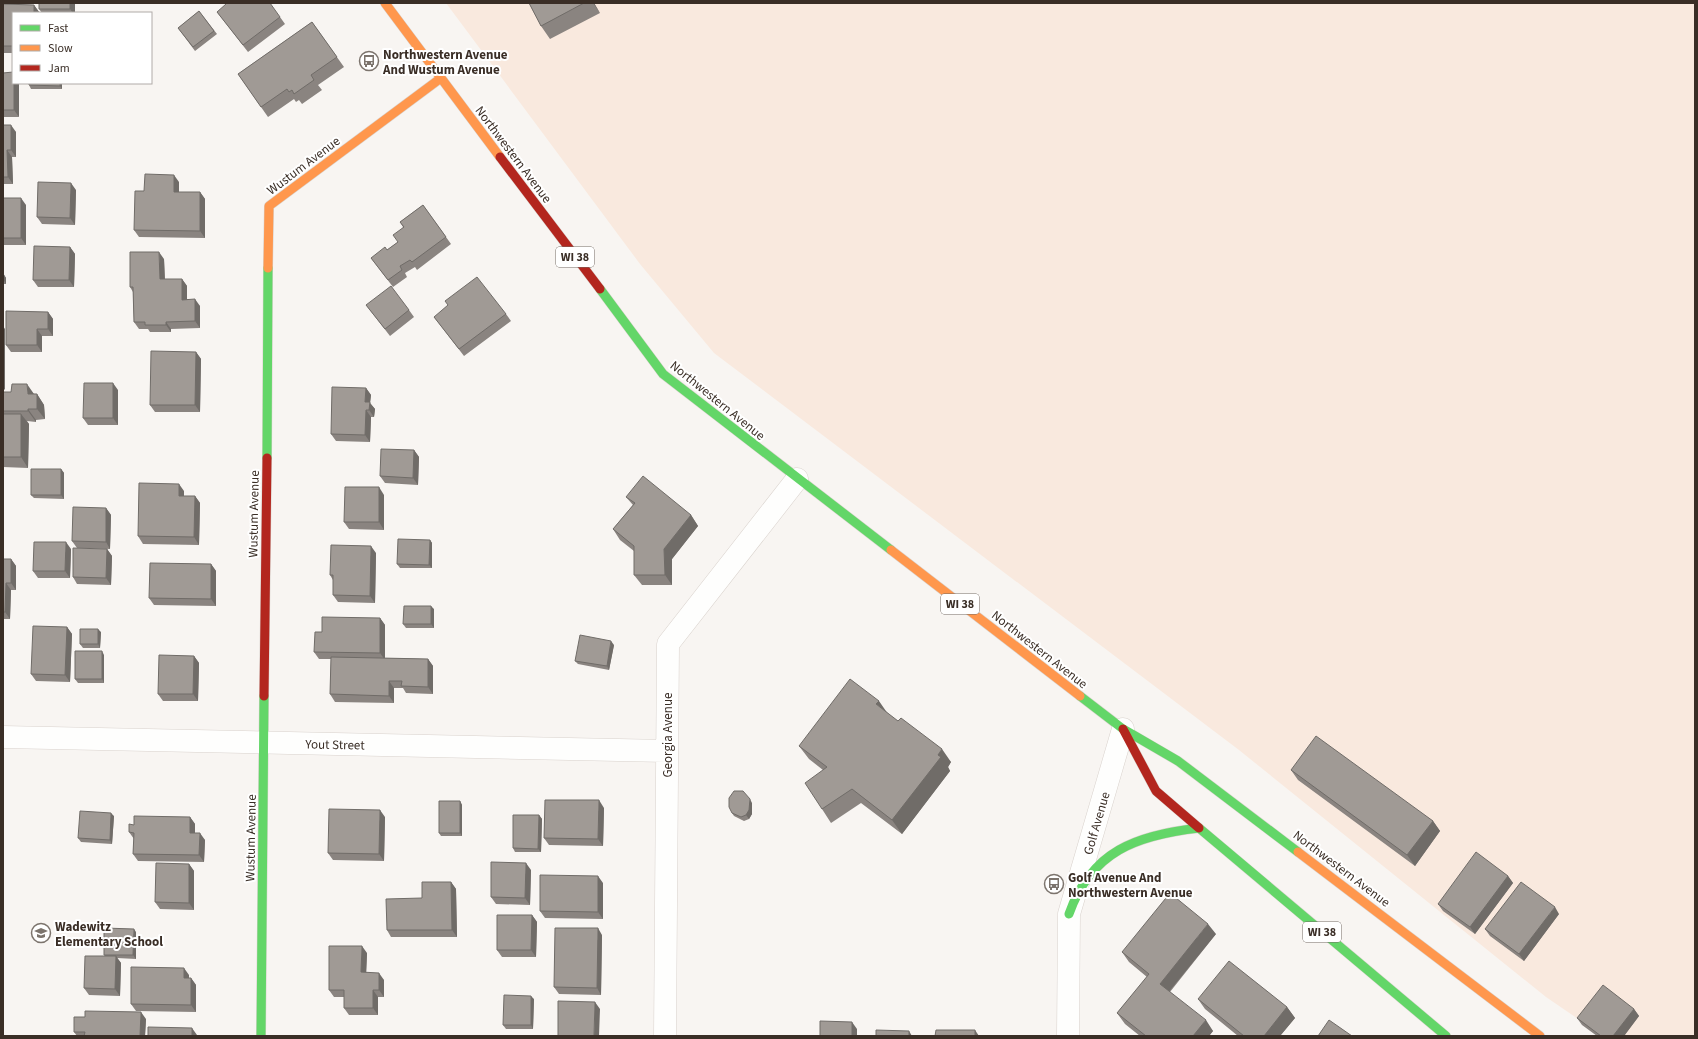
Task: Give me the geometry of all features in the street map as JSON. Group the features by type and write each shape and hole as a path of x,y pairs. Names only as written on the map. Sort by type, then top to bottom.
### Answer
{"main road":[{"name":"Northwestern Avenue","path":"385,3 663,374 797,479 1123,729 1178,761 1540,1036"},
{"name":"Wustum Avenue","path":"261,1036 269,206 441,78"},
{"name":"Northwestern Avenue","path":"1123,729 1156,791 1446,1036"},
{"path":"1069,914 1082,883 1091,872 1109,856 1127,846 1154,836 1176,830 1199,828"}],"street":[{"name":"Georgia Avenue","path":"665,1036 668,644 797,479"},
{"name":"Golf Avenue","path":"1068,1036 1069,914 1123,729"},
{"name":"Yout Street","path":"3,737 667,751"}],"shaded area":[{"path":"446,3 1695,3 1695,1036 1603,1036 1546,997 1239,750 714,353 640,264"}],"building":[{"path":"39,3 70,3 70,9 39,9"},
{"path":"226,3 270,3 280,17 243,45 217,12"},
{"path":"529,3 584,3 541,26"},
{"path":"3,4 34,5 34,12 12,12 12,46 3,46"},
{"path":"199,11 214,31 193,47 178,28"},
{"path":"312,22 337,57 311,75 314,80 294,94 292,90 289,92 287,89 261,107 238,74"},
{"path":"12,72 12,84 14,84 14,110 3,110 3,73"},
{"path":"60,84 60,86 29,85"},
{"path":"3,125 11,125 11,150 7,150 8,177 3,177"},
{"path":"145,174 174,175 174,192 200,192 200,231 134,230 135,191 144,191"},
{"path":"38,182 71,183 70,218 37,217"},
{"path":"3,198 21,198 21,238 3,238"},
{"path":"423,205 446,237 412,262 410,260 400,266 402,270 388,280 371,258 385,247 387,250 398,242 393,235 404,227 400,222"},
{"path":"34,246 70,247 69,280 33,280"},
{"path":"130,252 159,252 160,279 182,279 182,300 195,299 195,321 166,322 166,325 145,325 145,322 134,322 133,287 130,287"},
{"path":"477,277 506,314 459,349 434,317 448,305 445,301"},
{"path":"391,286 409,310 385,329 366,305"},
{"path":"6,311 48,312 48,329 37,329 37,345 6,345"},
{"path":"151,351 196,352 195,405 150,405"},
{"path":"84,383 113,383 113,418 83,418"},
{"path":"12,384 27,384 28,394 37,394 37,409 28,409 28,411 3,411 3,392 11,392"},
{"path":"332,387 366,388 365,402 370,402 369,410 366,410 365,435 331,434"},
{"path":"3,414 21,414 21,457 3,457"},
{"path":"381,449 414,450 413,478 380,476"},
{"path":"31,469 61,469 61,495 31,495"},
{"path":"643,476 691,515 664,549 665,575 634,575 634,546 613,529 635,503 626,497"},
{"path":"139,483 179,484 179,496 195,496 194,537 138,536"},
{"path":"345,487 379,487 379,522 344,522"},
{"path":"73,507 106,508 106,542 72,541"},
{"path":"398,539 430,540 429,565 397,564"},
{"path":"34,542 66,542 65,571 33,571"},
{"path":"331,545 371,546 370,596 333,595 333,575 330,575"},
{"path":"73,548 107,549 106,578 73,577"},
{"path":"3,559 11,559 11,583 6,583 5,612 3,612"},
{"path":"150,563 211,564 211,599 149,598"},
{"path":"404,606 431,606 431,624 403,624"},
{"path":"322,617 380,618 380,653 314,652 315,632 322,632"},
{"path":"33,626 67,627 65,675 31,674"},
{"path":"80,629 98,629 98,644 80,644"},
{"path":"580,635 611,641 607,666 575,661"},
{"path":"75,651 102,651 102,679 75,679"},
{"path":"159,655 194,656 193,694 158,694"},
{"path":"331,657 428,659 428,687 401,686 402,681 389,681 389,696 330,694"},
{"path":"850,679 879,701 876,704 898,721 901,718 942,749 938,755 941,757 892,820 852,789 822,809 805,783 827,767 799,746"},
{"path":"1316,736 1433,821 1407,855 1291,770"},
{"path":"734,791 743,791 750,799 749,810 746,815 741,817 732,813 729,807 729,798"},
{"path":"545,800 599,800 598,839 544,838"},
{"path":"439,801 460,801 460,833 439,833"},
{"path":"329,809 380,810 379,854 328,853"},
{"path":"80,811 111,813 110,840 78,838"},
{"path":"513,815 539,815 538,849 513,848"},
{"path":"134,816 190,817 190,833 200,833 199,855 133,854 134,833 129,832 129,824 134,825"},
{"path":"1476,852 1508,876 1470,927 1438,904"},
{"path":"491,862 526,863 525,898 491,897"},
{"path":"156,863 189,864 189,903 155,902"},
{"path":"540,875 598,876 598,912 540,911"},
{"path":"422,882 451,882 452,930 387,930 386,899 422,898"},
{"path":"1521,882 1555,907 1519,954 1485,929"},
{"path":"1170,893 1208,924 1160,984 1206,1020 1193,1036 1146,1036 1117,1013 1149,974 1122,952"},
{"path":"497,915 532,915 531,950 497,950"},
{"path":"104,928 134,929 133,955 104,955"},
{"path":"555,928 598,928 597,988 554,987"},
{"path":"329,946 362,946 361,972 379,973 379,990 373,990 373,1008 344,1008 344,990 329,990"},
{"path":"85,956 116,956 115,989 84,988"},
{"path":"1229,961 1287,1007 1264,1036 1244,1036 1198,999"},
{"path":"131,967 184,968 184,978 191,978 191,1005 131,1004"},
{"path":"1603,985 1634,1009 1613,1036 1601,1036 1577,1018"},
{"path":"504,995 531,996 531,1025 503,1025"},
{"path":"558,1001 595,1002 594,1036 558,1036"},
{"path":"85,1011 141,1012 140,1036 84,1036 85,1032 74,1032 74,1017 85,1017"},
{"path":"1329,1020 1352,1036 1318,1036"},
{"path":"820,1021 852,1022 852,1036 820,1036"},
{"path":"148,1027 192,1028 192,1036 148,1036"},
{"path":"876,1030 909,1031 909,1036 876,1036"},
{"path":"936,1030 975,1030 975,1036 935,1036"}],"traffic: fast":[{"path":"267,458 268,268"},
{"path":"600,289 663,374 891,550"},
{"path":"261,1036 264,696"},
{"path":"1080,696 1123,729 1178,761 1298,852"},
{"path":"1199,828 1446,1036"},
{"path":"1069,914 1078,893 1090,875 1103,861 1119,850 1136,842 1156,836 1199,828"}],"traffic: slow":[{"path":"385,3 500,157"},
{"path":"268,268 269,206 441,78"},
{"path":"891,550 1080,696"},
{"path":"1298,852 1540,1036"}],"traffic: jam":[{"path":"500,157 600,289"},
{"path":"264,696 267,458"},
{"path":"1123,729 1156,791 1199,828"}],"place":[{"name":"Northwestern Avenue And Wustum Avenue","path":"369,61"},
{"name":"Golf Avenue And Northwestern Avenue","path":"1054,884"},
{"name":"Wadewitz Elementary School","path":"41,933"}]}
